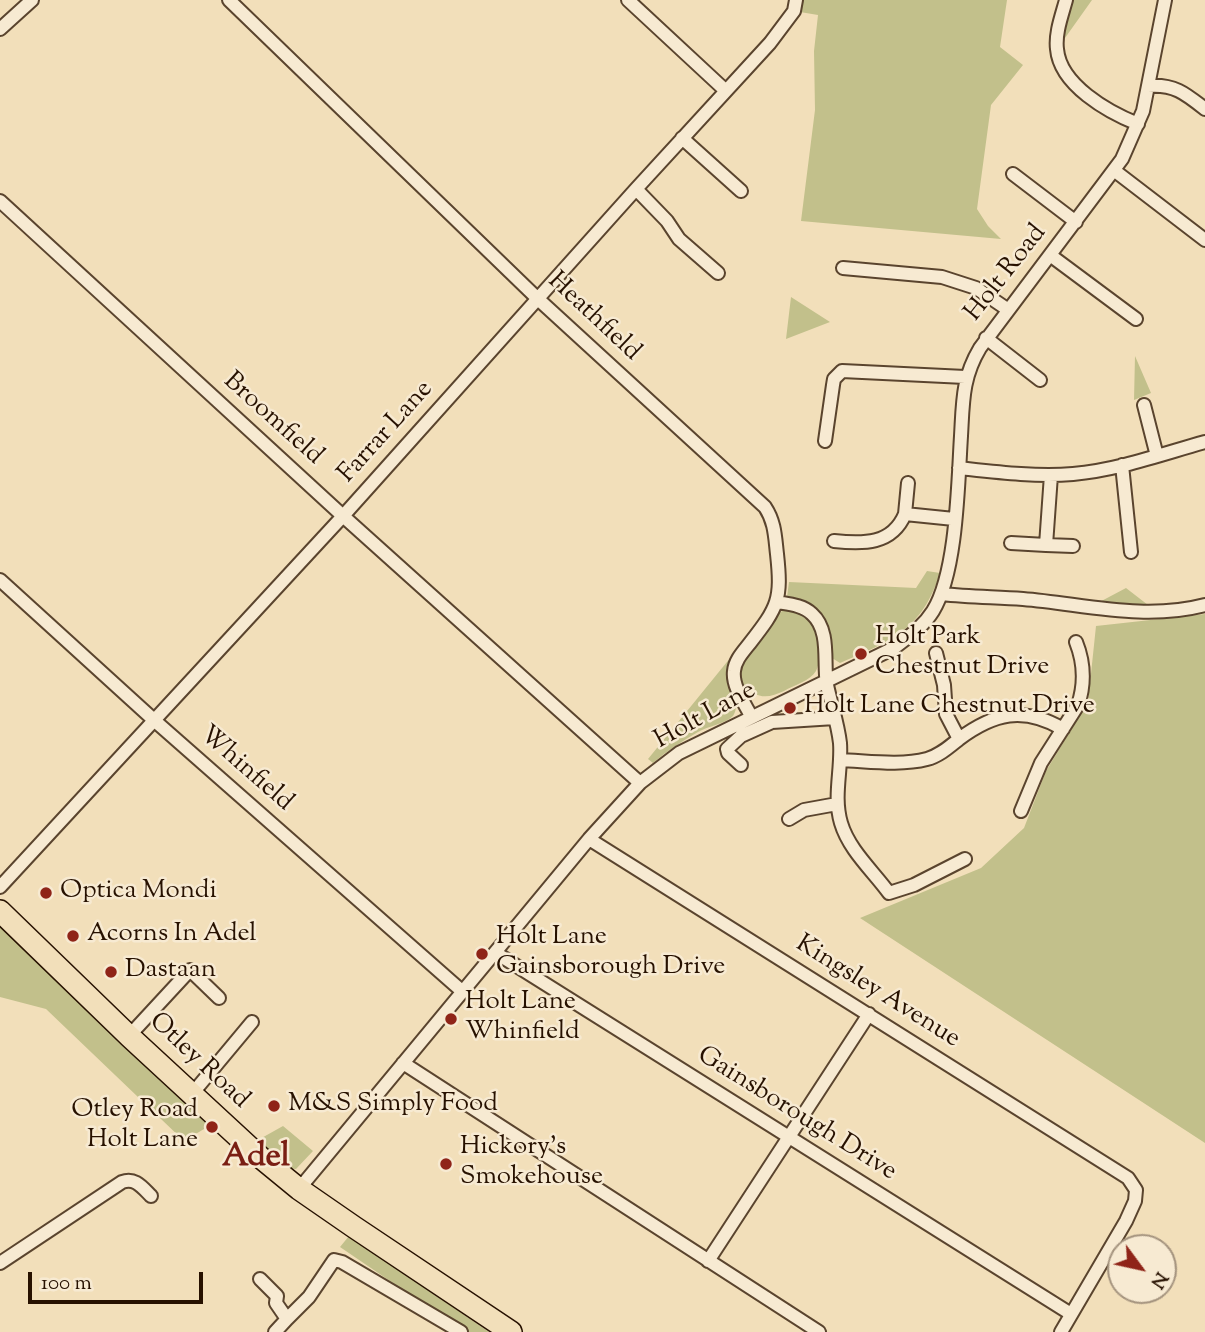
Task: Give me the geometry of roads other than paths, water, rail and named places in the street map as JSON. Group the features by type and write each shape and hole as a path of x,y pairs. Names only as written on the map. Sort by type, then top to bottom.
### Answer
{"highway":[{"name":"Otley Road","path":"0,911 260,1157 299,1189 511,1332"}],"street":[{"path":"0,29 32,0"},
{"name":"Heathfield","path":"229,0 538,299 765,507 773,524 780,591 777,602"},
{"path":"628,0 726,91"},
{"name":"Farrar Lane","path":"0,887 343,516 770,43 794,11 796,0"},
{"path":"1066,0 1058,32 1057,49 1061,65 1070,79 1084,91 1122,118 1138,124"},
{"name":"Holt Road","path":"942,594 953,547 965,377 971,362 1007,309 1115,170 1138,124 1165,0"},
{"path":"1147,86 1165,85 1188,96 1205,109"},
{"path":"682,138 741,191"},
{"path":"1115,170 1205,240"},
{"path":"1013,174 1076,222"},
{"path":"636,189 667,221 680,240 718,273"},
{"name":"Broomfield","path":"0,201 343,516 640,783"},
{"path":"1051,255 1136,319"},
{"path":"843,268 942,277 976,288 1007,309"},
{"path":"986,338 1040,380"},
{"path":"825,441 834,379 842,371 965,377"},
{"path":"1144,405 1157,456"},
{"path":"959,468 1051,475 1074,474 1122,465 1205,442"},
{"path":"1122,465 1131,552"},
{"path":"1046,545 1051,475"},
{"path":"834,541 859,544 880,540 895,530 905,514 908,482"},
{"path":"905,514 954,519"},
{"path":"1011,543 1073,547"},
{"name":"Whinfield","path":"0,580 155,721 463,992"},
{"path":"942,594 1024,599 1125,611 1180,610 1205,606"},
{"name":"Holt Lane","path":"299,1189 589,839 640,783 679,753 894,648 922,626 942,594"},
{"path":"751,716 734,681 737,661 764,625 777,602 801,607 813,614 824,641 826,681 840,742 837,804 848,838 890,893 914,885 965,859"},
{"path":"1021,811 1035,775 1081,697 1083,662 1076,642"},
{"path":"936,653 944,685 946,714 959,739"},
{"path":"840,760 916,761 936,755 980,724 1001,717 1033,716 1063,729"},
{"path":"741,765 727,753 727,749 741,736 772,722 835,718"},
{"path":"789,819 804,810 837,804"},
{"name":"Kingsley Avenue","path":"589,839 1128,1178 1136,1190 1135,1201 1071,1314"},
{"name":"Gainsborough Drive","path":"496,953 1071,1314"},
{"path":"130,1036 190,970 219,998"},
{"path":"708,1261 869,1014"},
{"path":"192,1094 252,1022"},
{"path":"403,1063 819,1332"},
{"path":"0,1263 122,1182 136,1181 151,1196"},
{"path":"275,1332 309,1297 334,1260 342,1262 461,1332"},
{"path":"260,1279 277,1296 276,1303 287,1319"},
{"path":"1061,1332 1071,1314"}],"place":[{"name":"Holt Park Chestnut Drive","path":"861,654"},
{"name":"Holt Lane Chestnut Drive","path":"790,708"},
{"name":"Optica Mondi","path":"46,893"},
{"name":"Acorns In Adel","path":"73,936"},
{"name":"Holt Lane Gainsborough Drive","path":"482,954"},
{"name":"Dastaan","path":"111,972"},
{"name":"Holt Lane Whinfield","path":"451,1019"},
{"name":"M&S Simply Food","path":"274,1106"},
{"name":"Otley Road Holt Lane","path":"212,1127"},
{"name":"Hickory's Smokehouse","path":"446,1164"}],"district":[{"name":"Adel","path":"256,1159"}]}
